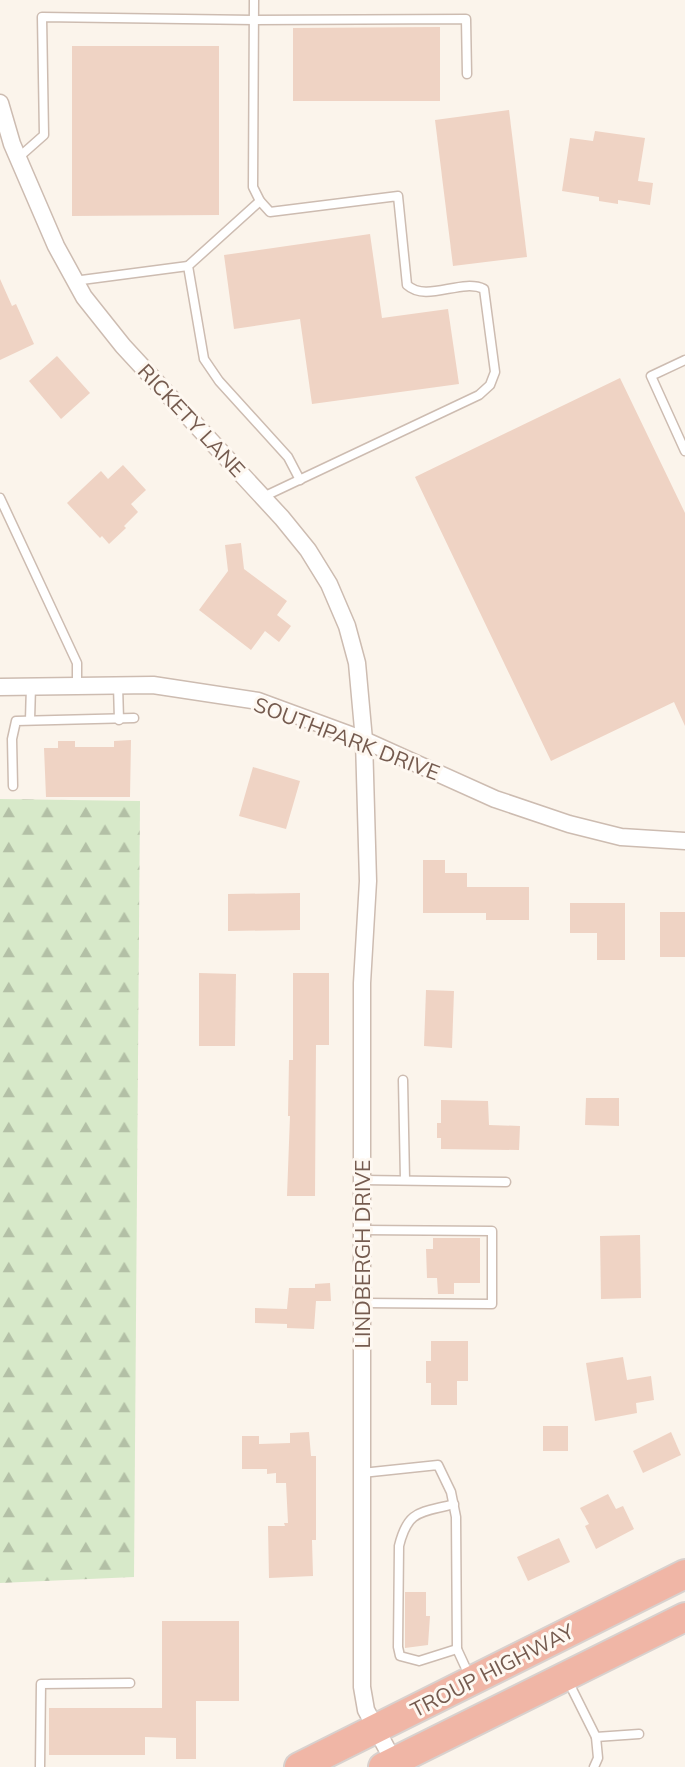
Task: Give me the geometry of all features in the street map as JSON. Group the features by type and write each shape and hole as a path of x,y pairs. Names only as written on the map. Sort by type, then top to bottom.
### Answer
{"highway":[{"name":"TROUP HIGHWAY","path":"299,1767 685,1574"},
{"name":"TROUP HIGHWAY","path":"391,1765 685,1617"}],"street":[{"name":"RICKETY LANE","path":"0,103 18,158 74,281 116,338 263,497 308,550 339,605 357,663 364,740"},
{"name":"SOUTHPARK DRIVE","path":"0,687 153,685 258,701 364,740 495,799 569,824 621,836 685,841"},
{"name":"LINDBERGH DRIVE","path":"364,740 368,881 362,983 362,1687 366,1710 391,1765"}],"lane":[{"path":"254,0 253,187 260,201 270,212 398,196 407,285 413,291 475,285 484,289 495,372 490,385 479,396 263,497"},
{"path":"18,158 44,135 42,17 466,19 467,74"},
{"path":"74,281 188,266 260,201"},
{"path":"188,266 204,359 219,381 288,457 300,480"},
{"path":"685,360 651,376 685,451"},
{"path":"0,498 77,663 77,686"},
{"path":"118,685 119,720"},
{"path":"30,720 31,686"},
{"path":"13,786 12,738 16,721 134,719"},
{"path":"403,1080 405,1180"},
{"path":"362,1180 506,1182"},
{"path":"362,1230 492,1231 492,1304 362,1303"},
{"path":"362,1472 438,1465 451,1492 456,1517 457,1649 471,1681"},
{"path":"454,1504 417,1514 408,1519 402,1532 399,1546 398,1647 400,1656 419,1661 457,1649"},
{"path":"566,1676 596,1737 598,1758 594,1767"},
{"path":"40,1767 41,1684 130,1683"},
{"path":"596,1737 639,1734"}],"green space":[{"path":"0,799 140,801 134,1577 0,1583"}],"building":[{"path":"440,27 440,101 293,101 293,28"},
{"path":"72,46 219,46 219,215 72,216"},
{"path":"509,110 527,257 453,266 435,120"},
{"path":"595,131 645,138 638,181 653,183 650,205 618,200 618,204 599,201 599,197 562,191 570,138 593,141"},
{"path":"370,234 382,318 448,309 459,384 312,404 300,319 234,329 224,255"},
{"path":"0,279 12,306 16,304 34,344 0,360"},
{"path":"57,356 90,393 61,419 29,381"},
{"path":"620,378 685,513 685,726 674,702 551,761 415,477"},
{"path":"123,465 146,490 131,504 138,512 109,544 67,503 101,471 108,479"},
{"path":"241,543 244,569 287,601 277,615 291,626 279,642 265,631 251,650 199,610 228,571 225,545"},
{"path":"131,740 130,797 46,797 44,748 58,748 58,741 75,741 75,747 114,747 114,741"},
{"path":"253,767 300,781 286,829 239,816"},
{"path":"423,860 445,860 445,873 467,873 467,887 529,887 529,920 486,920 486,913 423,913"},
{"path":"300,893 300,930 228,931 228,894"},
{"path":"570,903 625,903 625,960 597,960 597,933 570,933"},
{"path":"660,912 685,912 685,957 660,957"},
{"path":"199,973 236,974 235,1046 199,1046"},
{"path":"293,973 329,973 329,1045 316,1045 315,1196 287,1196 289,1060 293,1060"},
{"path":"426,990 454,991 452,1048 424,1046"},
{"path":"586,1098 619,1098 619,1126 585,1125"},
{"path":"441,1100 488,1101 489,1125 520,1126 519,1150 441,1149 441,1138 437,1138 437,1123 441,1123"},
{"path":"640,1235 641,1298 601,1299 600,1236"},
{"path":"433,1238 480,1238 480,1283 454,1283 454,1294 438,1294 437,1278 427,1278 426,1249 433,1249"},
{"path":"330,1283 331,1301 316,1301 314,1329 287,1328 287,1324 255,1323 255,1308 287,1309 289,1288 315,1288 315,1284"},
{"path":"431,1341 468,1341 468,1381 457,1381 457,1405 431,1405 431,1383 426,1383 426,1361 431,1361"},
{"path":"623,1357 627,1380 651,1376 654,1400 636,1403 637,1413 595,1421 586,1363"},
{"path":"543,1426 568,1426 568,1451 543,1451"},
{"path":"309,1432 311,1456 316,1456 313,1576 269,1578 268,1526 285,1526 284,1523 288,1523 286,1483 276,1483 276,1473 267,1474 267,1469 242,1469 242,1436 259,1436 259,1444 290,1443 290,1433"},
{"path":"671,1432 681,1455 643,1473 633,1451"},
{"path":"608,1494 616,1509 623,1506 634,1529 596,1549 585,1526 589,1524 580,1508"},
{"path":"559,1538 570,1562 528,1581 517,1557"},
{"path":"405,1592 426,1592 426,1616 430,1616 428,1645 405,1648"},
{"path":"162,1621 239,1621 239,1701 196,1701 196,1759 176,1759 176,1738 145,1737 145,1755 49,1755 49,1708 162,1708"}]}
